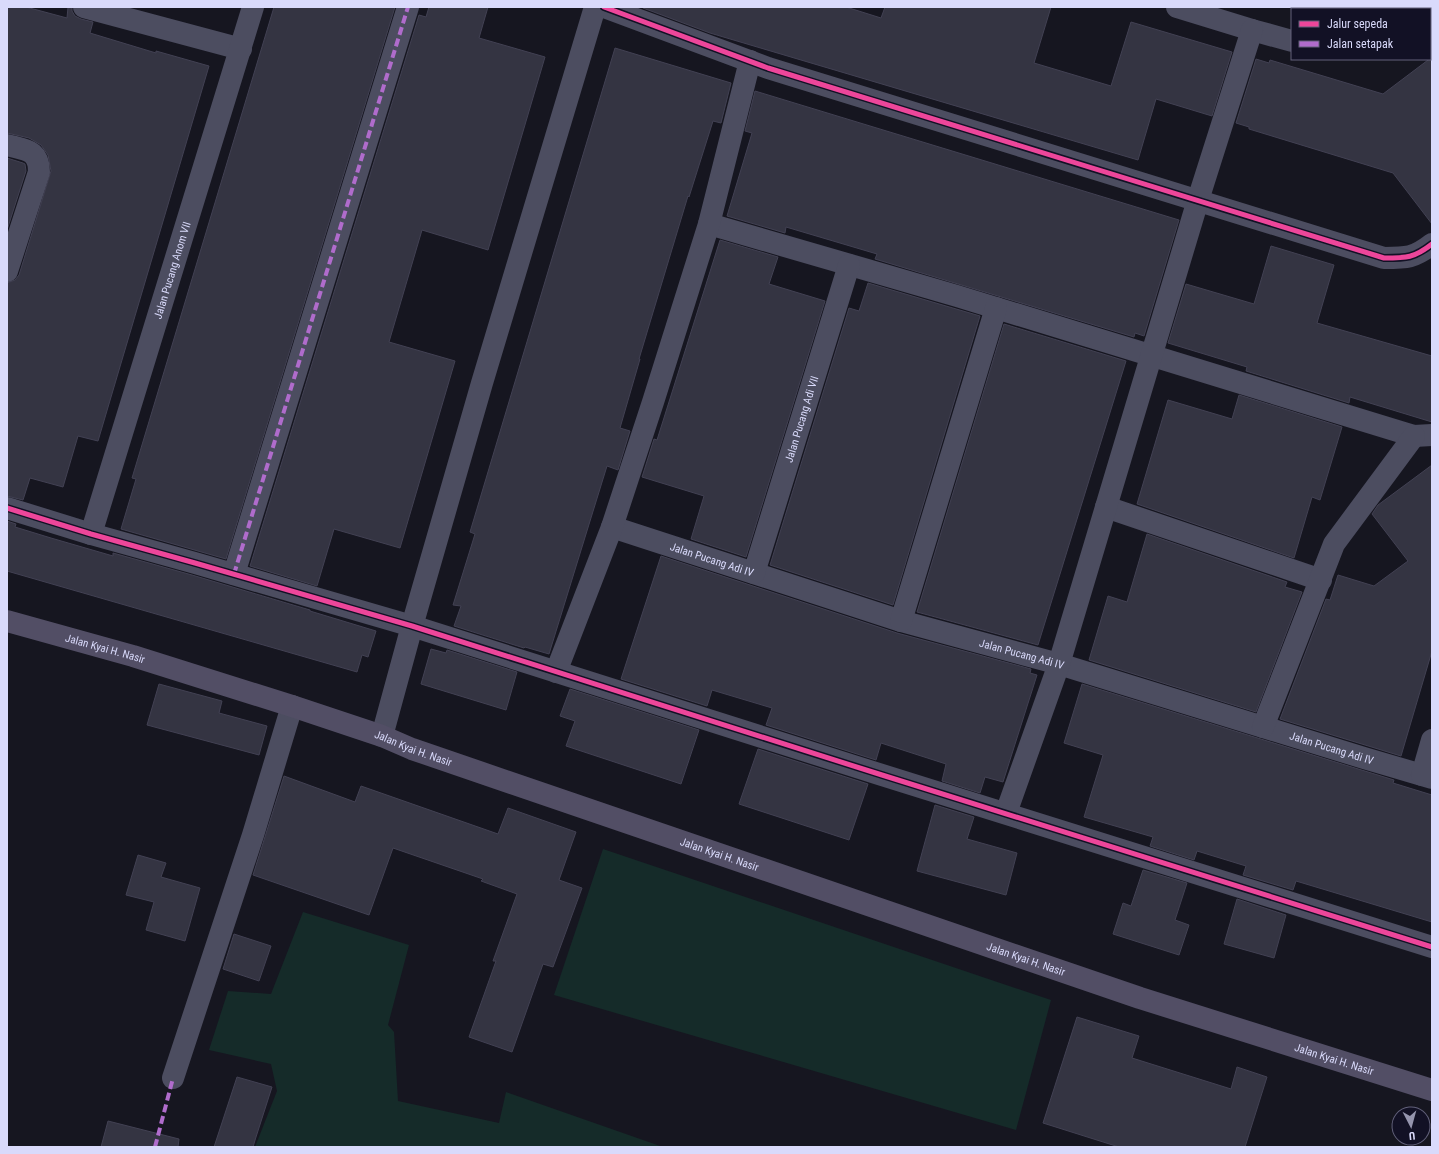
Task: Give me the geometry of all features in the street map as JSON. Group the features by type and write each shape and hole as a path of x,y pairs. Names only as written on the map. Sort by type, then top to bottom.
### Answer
{"main road":[{"name":"Jalan Kyai H. Nasir","path":"7,621 133,656 292,706 382,736 412,749 1140,998 1432,1090"}],"street":[{"path":"84,7 241,49"},
{"name":"Jalan Pucang Anom VII","path":"91,534 253,7"},
{"path":"234,574 408,7"},
{"path":"382,736 484,375 595,7"},
{"path":"604,7 776,71 1384,258 1408,257 1420,253 1432,244"},
{"path":"1177,7 1252,30 1291,40"},
{"path":"1006,813 1059,664 1198,200 1252,30"},
{"path":"556,672 612,527 653,402 709,224 750,61"},
{"path":"7,145 32,152 36,156 39,165 39,172 7,271"},
{"path":"709,224 996,308 1151,356 1423,435 1334,544 1263,727"},
{"name":"Jalan Pucang Adi VII","path":"754,573 849,265"},
{"path":"901,621 996,308"},
{"path":"1106,506 1321,580"},
{"path":"7,508 91,534 412,626 889,778 1006,813 1432,947"},
{"name":"Jalan Pucang Adi IV","path":"612,527 901,621 1059,664 1427,776"},
{"path":"173,1078 253,835 292,706"},
{"path":"1427,776 1432,740"}],"green space":[{"path":"603,849 1051,1000 1016,1130 554,995"},
{"path":"303,912 409,945 388,1025 394,1032 398,1101 499,1123 506,1092 663,1147 255,1147 277,1091 271,1064 209,1050 228,991 271,994"}],"building":[{"path":"7,7 26,7 67,18 68,7 72,7 72,11 75,16 93,22 90,33 156,53 156,51 209,66 98,441 78,436 63,487 30,478 23,500 7,496 7,283 15,280 19,275 51,171 48,155 41,145 29,138 7,133"},
{"path":"274,7 395,7 226,559 121,529 136,479 132,478"},
{"path":"429,7 488,7 479,38 545,57 488,250 422,230 389,342 455,361 400,548 334,529 317,586 250,566 419,15 426,17"},
{"path":"643,7 846,7 881,18 885,7 1051,7 1034,63 1111,86 1131,22 1232,52 1212,116 1156,99 1138,160 710,33"},
{"path":"615,48 731,83 721,123 713,121 689,197 688,196 639,359 620,428 630,431 618,470 607,466 549,654 525,647 524,648 454,626 461,606 453,605 475,534 470,532"},
{"path":"1432,57 1432,224 1393,173 1249,129 1249,127 1236,123 1256,59 1269,63 1270,60 1383,94 1428,60 1431,60"},
{"path":"755,91 1179,220 1144,336 1135,333 1134,337 875,259 877,254 786,227 785,233 727,216 752,133 745,131"},
{"path":"7,158 25,164 26,171 7,230"},
{"path":"720,240 778,257 769,284 825,301 746,557 691,539 704,496 642,477 654,439 657,440"},
{"path":"1271,246 1334,265 1317,323 1432,356 1432,422 1350,397 1349,403 1246,371 1247,367 1168,343 1186,284 1254,304"},
{"path":"868,283 980,316 893,605 770,565 849,308 859,311"},
{"path":"1004,324 1126,361 1038,645 917,612"},
{"path":"1239,395 1342,427 1320,500 1312,497 1294,558 1137,504 1168,400 1232,419"},
{"path":"1432,465 1432,651 1401,756 1280,719 1326,599 1330,600 1338,575 1374,586 1408,561 1372,514 1378,505"},
{"path":"7,521 16,524 15,527 51,538 113,556 113,553 192,575 376,631 368,657 362,655 357,672 7,571"},
{"path":"1147,534 1287,582 1285,587 1302,592 1256,712 1089,660 1108,596 1127,602"},
{"path":"661,556 897,633 1031,669 1030,673 1037,675 1003,782 985,777 980,793 942,781 946,764 881,743 876,760 766,725 772,708 712,690 707,706 621,679"},
{"path":"431,649 446,653 447,650 517,672 506,710 421,684"},
{"path":"159,684 222,701 219,713 267,726 259,755 147,725"},
{"path":"1082,684 1394,780 1393,783 1432,795 1432,922 1296,881 1293,890 1243,875 1246,866 1197,851 1194,860 1150,846 1153,837 1084,817 1103,755 1064,743"},
{"path":"570,689 699,730 681,784 566,746 575,721 560,716"},
{"path":"758,749 868,784 849,840 739,804"},
{"path":"284,776 355,802 361,786 498,834 508,808 576,832 559,880 582,888 553,967 543,964 512,1052 469,1037 496,961 493,961 517,894 481,881 483,879 393,848 369,915 253,875"},
{"path":"935,805 974,817 967,839 1017,853 1006,895 917,871"},
{"path":"138,855 166,863 161,877 200,888 185,941 146,930 154,902 126,895"},
{"path":"1143,870 1187,883 1175,920 1189,925 1179,955 1113,934 1123,903 1131,906"},
{"path":"1237,899 1286,915 1274,958 1224,944"},
{"path":"234,934 271,946 259,981 223,969"},
{"path":"1077,1017 1139,1036 1132,1058 1231,1089 1237,1067 1267,1077 1245,1147 1119,1147 1043,1123"},
{"path":"237,1077 272,1087 253,1147 214,1147"},
{"path":"108,1121 179,1139 178,1147 101,1147"}],"marked path":[{"path":"234,574 408,7"},
{"path":"155,1147 173,1078"}],"cycle path":[{"path":"604,7 768,68 1384,258 1399,258 1415,255 1432,244"},
{"path":"7,508 91,534 412,626 1432,947"}]}
